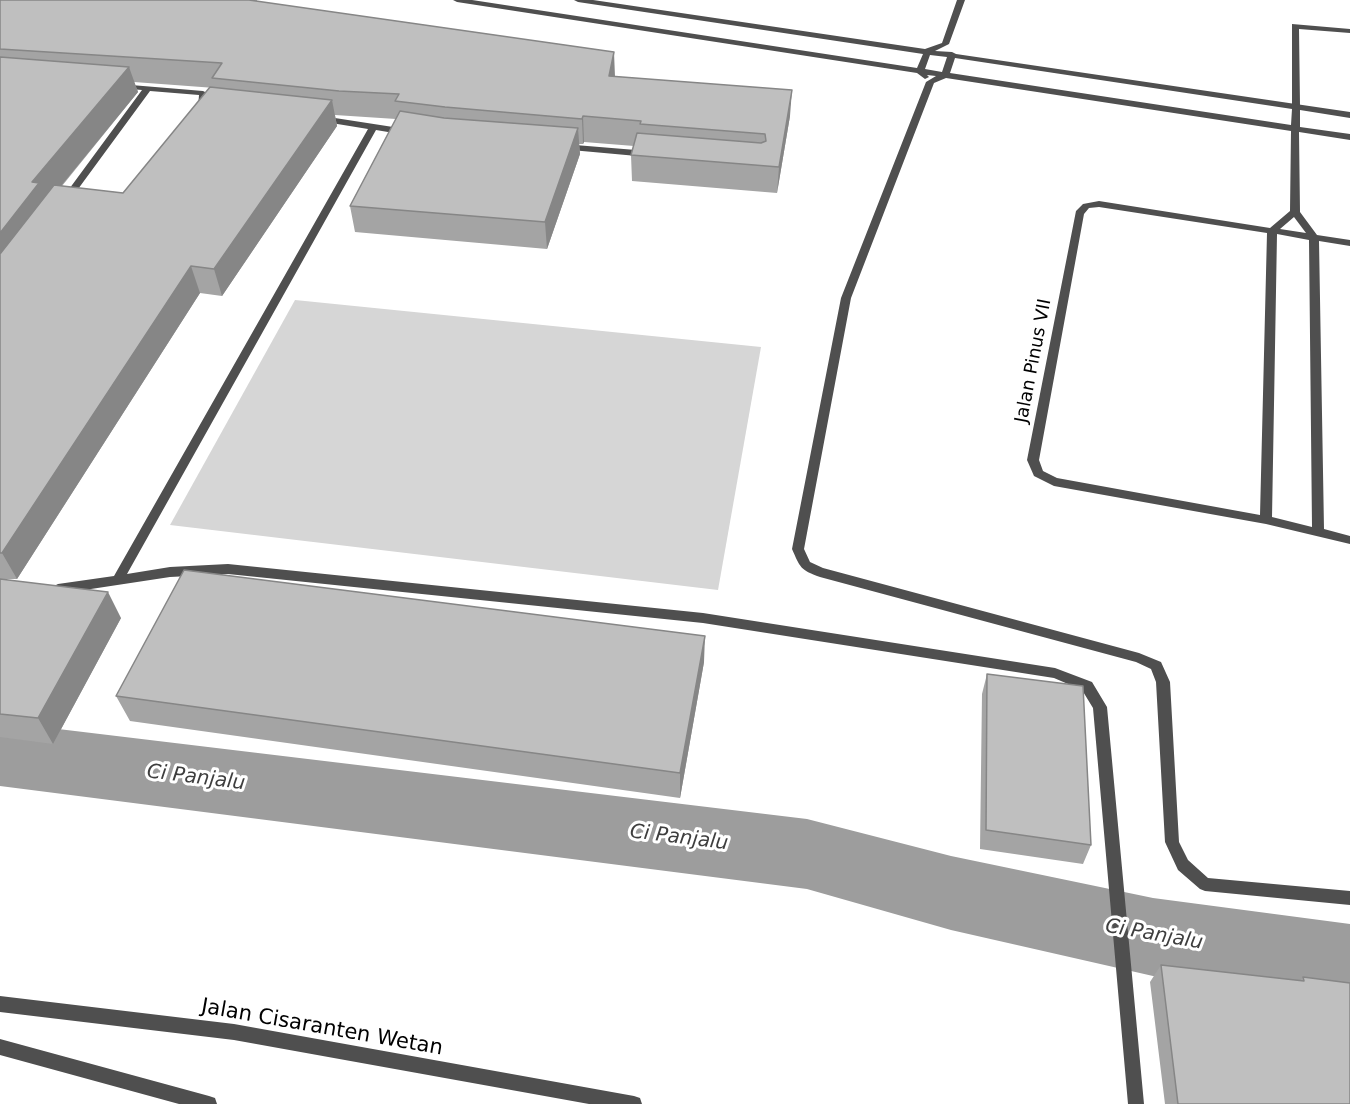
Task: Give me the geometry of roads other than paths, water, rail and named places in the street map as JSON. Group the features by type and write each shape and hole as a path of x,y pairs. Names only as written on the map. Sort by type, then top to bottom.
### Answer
{"street":[{"path":"457,0 1350,137"},
{"path":"578,0 625,4 1350,114"},
{"path":"920,71 928,51 945,44 961,0"},
{"path":"610,24 625,4"},
{"path":"1318,532 1314,238 1295,212 1294,28 1299,26 1350,32"},
{"path":"945,44 952,54"},
{"path":"952,54 945,75 930,82 846,298 798,549 805,565 820,572 1139,658 1156,666 1163,682 1172,842 1183,865 1205,884 1350,898"},
{"path":"920,71 930,82"},
{"path":"114,86 203,93 201,106 194,115"},
{"path":"72,204 63,204 148,88"},
{"path":"201,106 220,109"},
{"path":"316,119 349,122 416,134"},
{"path":"117,581 373,128"},
{"path":"552,147 656,155"},
{"name":"Jalan Pinus VII","path":"1350,243 1099,204 1086,206 1078,213 1033,460 1038,473 1054,482 1266,520 1350,540"},
{"path":"1266,520 1272,231 1295,212"},
{"path":"49,589 170,572 228,569 703,618 1055,673 1087,686 1100,707 1136,1104"},
{"name":"Jalan Cisaranten Wetan","path":"0,1004 234,1032 634,1104"},
{"path":"0,1047 209,1104"}],"waterway":[{"name":"Ci Panjalu","path":"0,754 807,854 951,893 1153,937 1350,964"}]}
